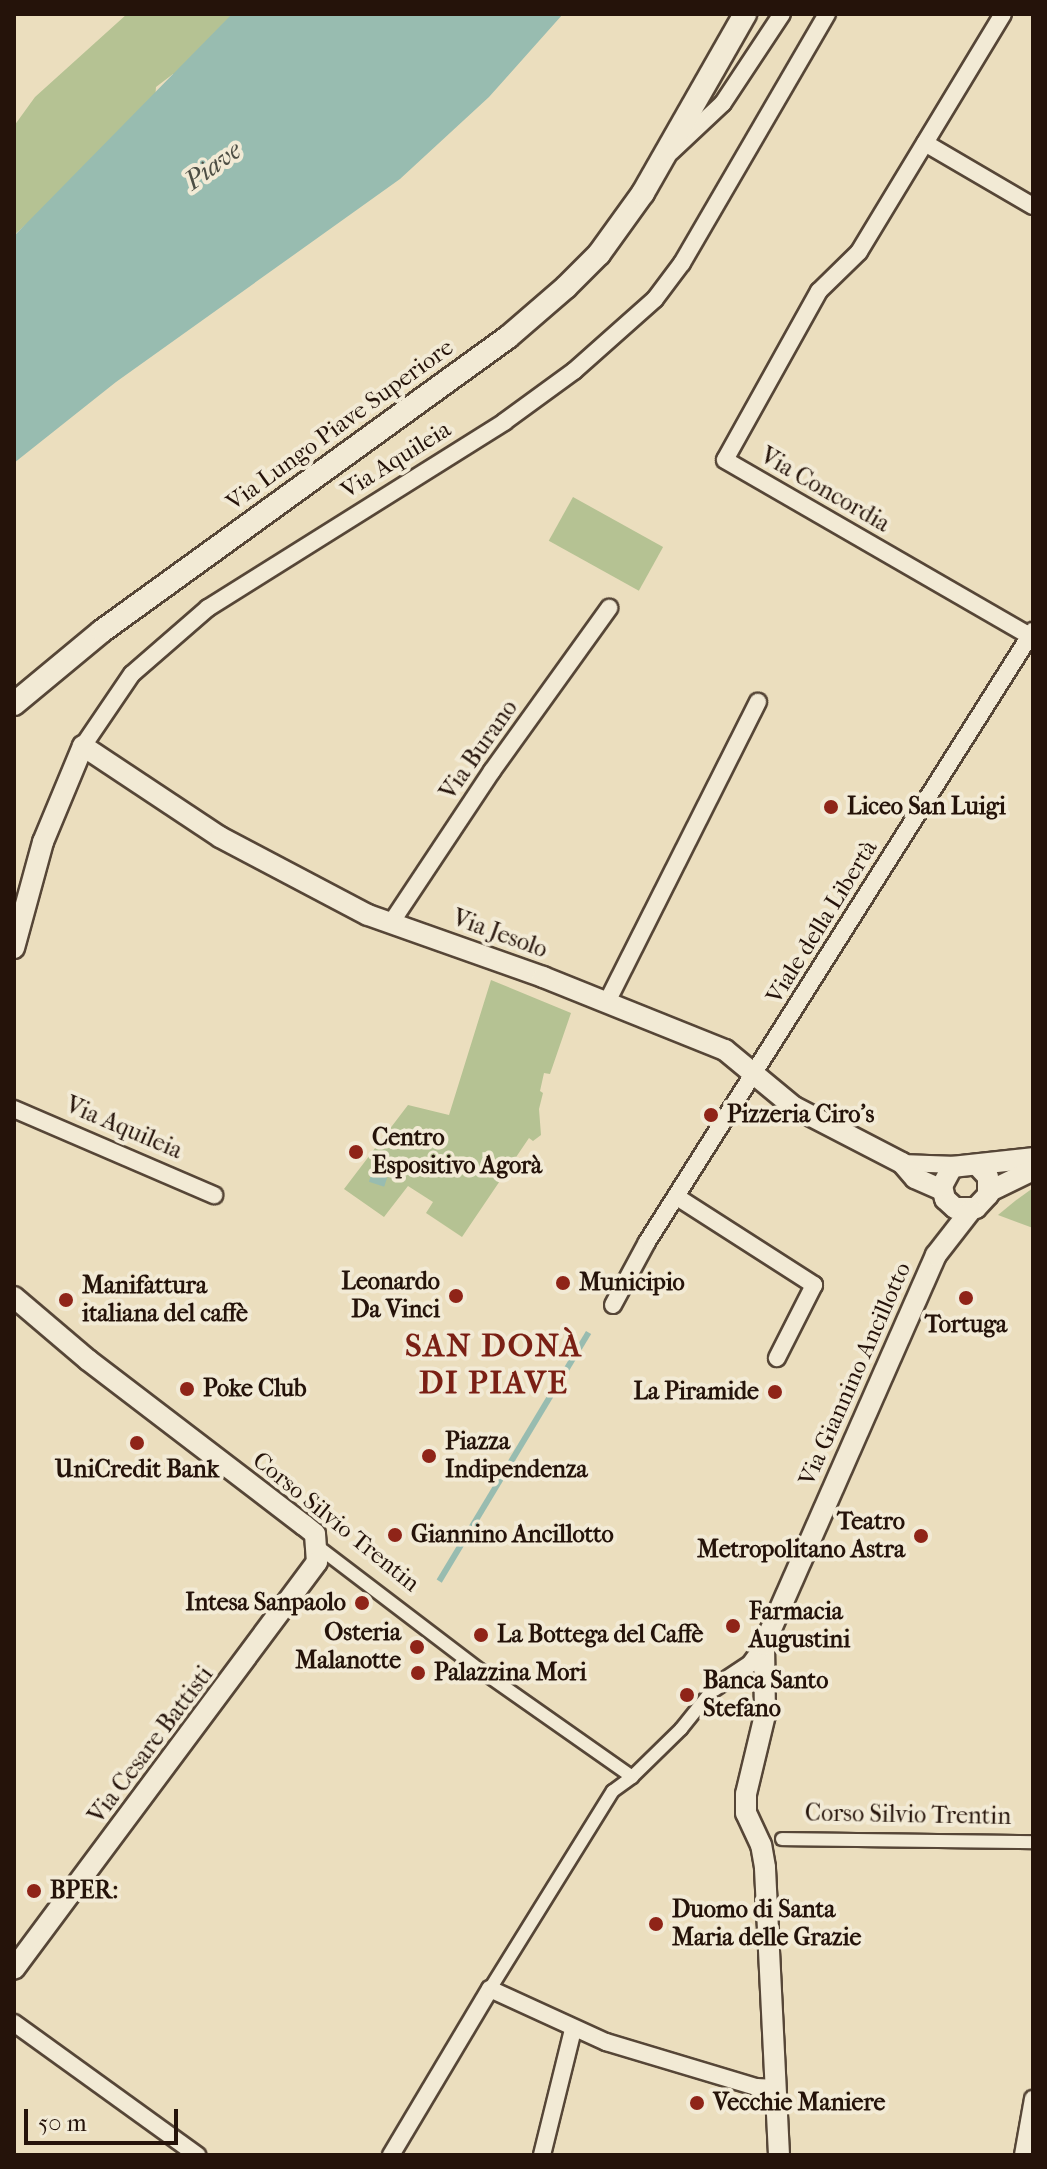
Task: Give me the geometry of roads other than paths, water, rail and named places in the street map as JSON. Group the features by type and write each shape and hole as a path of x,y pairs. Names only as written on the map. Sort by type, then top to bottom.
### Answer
{"main road":[{"name":"Via Lungo Piave Superiore","path":"14,704 102,631 201,556 507,338 599,254 625,221 665,157 745,14"}],"street":[{"name":"Via Lungo Piave Superiore","path":"665,157 723,103 782,14"},
{"name":"Via Aquileia","path":"14,948 43,842 71,769 132,674 208,608 504,422 574,371 655,299 682,263 827,14"},
{"name":"Via Concordia","path":"1003,14 859,252 819,291 725,460 1031,633"},
{"path":"925,143 1033,206"},
{"name":"Via Burano","path":"391,923 492,771 609,608"},
{"name":"Viale della Libertà","path":"613,1305 753,1073 1031,633"},
{"path":"607,1002 758,702"},
{"name":"Via Jesolo","path":"83,746 220,837 368,915 607,1002 725,1050 794,1107 902,1163 915,1178 944,1195"},
{"name":"Via Aquileia","path":"14,1109 214,1195"},
{"path":"966,1165 988,1177 990,1191 985,1201 971,1210 955,1208 944,1195 944,1177 966,1165 1033,1158"},
{"name":"Via Jesolo","path":"902,1163 966,1165"},
{"path":"990,1191 1033,1170"},
{"name":"Via Giannino Ancillotto","path":"936,1255 944,1195"},
{"path":"677,1197 814,1285 777,1358"},
{"name":"Via Giannino Ancillotto","path":"764,1645 936,1255 971,1210"},
{"name":"Corso Silvio Trentin","path":"14,1297 88,1360 315,1534 317,1546 480,1670 632,1777"},
{"name":"Via Cesare Battisti","path":"14,1969 310,1576 317,1562 317,1546"},
{"path":"391,2155 613,1791 632,1777 681,1729 714,1688 750,1664 764,1645"},
{"path":"764,1645 765,1715 746,1794 754,1829 779,2155"},
{"name":"Corso Silvio Trentin","path":"782,1839 1033,1842"},
{"path":"490,1989 573,2030 716,2076 756,2087 776,2088"},
{"path":"14,2023 197,2155"},
{"path":"542,2155 573,2030"},
{"path":"1023,2155 1033,2099"}],"water":[{"name":"Piave","path":"232,14 563,14 489,97 400,179 116,382 14,463 14,236"},
{"path":"377,1157 392,1162 384,1187 369,1182"},
{"path":"586,1331 591,1334 442,1583 437,1580"}],"place":[{"name":"Liceo San Luigi","path":"831,807"},
{"name":"Pizzeria Ciro's","path":"711,1115"},
{"name":"Centro Espositivo Agorà","path":"356,1152"},
{"name":"Municipio","path":"563,1283"},
{"name":"Leonardo Da Vinci","path":"456,1296"},
{"name":"Tortuga","path":"966,1298"},
{"name":"Manifattura italiana del caffè","path":"66,1300"},
{"name":"Poke Club","path":"187,1389"},
{"name":"La Piramide","path":"775,1392"},
{"name":"UniCredit Bank","path":"137,1443"},
{"name":"Piazza Indipendenza","path":"429,1456"},
{"name":"Giannino Ancillotto","path":"395,1535"},
{"name":"Teatro Metropolitano Astra","path":"921,1536"},
{"name":"Intesa Sanpaolo","path":"362,1603"},
{"name":"Farmacia Augustini","path":"733,1626"},
{"name":"La Bottega del Caffè","path":"481,1635"},
{"name":"Osteria Malanotte","path":"417,1647"},
{"name":"Palazzina Mori","path":"418,1673"},
{"name":"Banca Santo Stefano","path":"687,1695"},
{"name":"BPER:","path":"34,1891"},
{"name":"Duomo di Santa Maria delle Grazie","path":"656,1924"},
{"name":"Vecchie Maniere","path":"697,2103"}],"district":[{"name":"SAN DONÀ DI PIAVE","path":"494,1366"}]}
